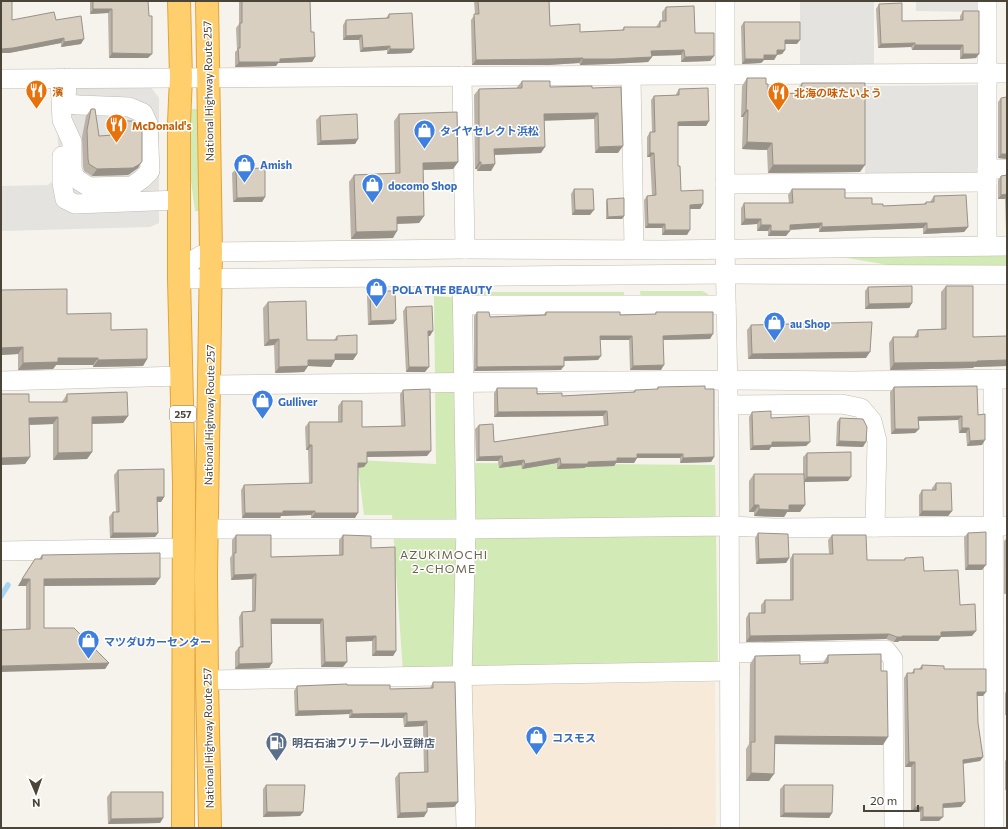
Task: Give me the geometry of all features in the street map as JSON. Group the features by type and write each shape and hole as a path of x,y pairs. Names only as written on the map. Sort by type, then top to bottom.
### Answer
{"highway":[{"name":"257","path":"179,1 179,279 184,548 183,828"},
{"name":"National Highway Route 257","path":"207,1 211,252 208,529 206,576 210,828"}],"street":[{"path":"725,1 725,248 728,380 730,828"},
{"path":"987,1 987,246"},
{"path":"1,78 631,76 1007,72"},
{"path":"462,76 465,249"},
{"path":"631,76 634,249"},
{"path":"64,78 62,120 62,184 65,199 75,204 179,194"},
{"path":"64,78 66,104 79,106 129,107 143,113 148,124 150,170 142,179 132,186"},
{"path":"62,120 72,142 72,168 75,178 89,187 132,186 179,194"},
{"path":"725,184 987,175 1007,168"},
{"path":"179,279 192,261 201,255 211,252 1007,246"},
{"path":"179,279 726,274 1007,275"},
{"path":"462,277 466,529 462,676 466,828"},
{"path":"462,305 726,305"},
{"path":"1,381 182,376"},
{"path":"210,385 1000,379 1000,679 994,828"},
{"path":"728,405 842,404 861,408 872,421 877,440 875,527"},
{"path":"208,529 1000,526"},
{"path":"1,551 184,548"},
{"path":"730,653 886,650 893,659 894,828"},
{"path":"207,680 730,671"}],"shaded area":[{"path":"800,1 874,1 874,64 800,64"},
{"path":"916,1 981,1 981,12 916,11"},
{"path":"980,85 980,175 865,175 865,86"},
{"path":"56,86 150,86 159,98 159,223 150,227 1,231 1,186 48,185 59,175"},
{"path":"715,682 716,826 473,828 472,684"}],"green space":[{"path":"188,109 199,109 200,211 195,211 189,166"},
{"path":"847,255 1007,256 1007,266 900,267 847,258"},
{"path":"640,291 702,291 708,294 708,299 641,300"},
{"path":"472,292 624,292 624,300 473,301"},
{"path":"434,296 463,298 464,463 715,465 718,669 403,672 392,515 364,515 357,460 436,464"}],"building":[{"path":"1,1 12,1 12,20 54,12 56,20 81,16 84,39 64,42 64,38 1,49"},
{"path":"93,1 148,1 149,16 152,16 152,54 112,53 112,9 93,9"},
{"path":"242,1 310,1 311,32 314,32 315,57 280,59 280,62 239,62 238,48 240,48"},
{"path":"478,1 549,1 550,26 580,24 580,32 624,30 624,27 660,27 660,21 666,21 666,7 694,6 695,33 714,33 714,56 685,57 684,50 651,51 652,57 613,59 583,58 476,60 474,14 479,14"},
{"path":"902,3 902,21 963,20 963,11 979,11 979,54 963,54 963,45 915,45 915,43 881,44 879,4"},
{"path":"412,13 414,49 390,49 390,46 363,48 362,35 346,36 346,20 389,18 389,14"},
{"path":"744,22 800,22 800,40 785,40 785,50 777,50 777,55 764,55 764,59 745,59"},
{"path":"747,78 766,78 766,84 768,84 768,94 801,93 802,83 865,83 865,165 773,165 772,143 747,142"},
{"path":"522,81 550,81 550,87 621,87 623,146 599,147 598,113 544,114 545,147 494,149 495,164 481,165 481,162 479,162 479,89 522,88"},
{"path":"708,88 709,121 678,122 678,166 680,166 681,191 703,190 703,204 690,205 690,230 665,230 665,224 648,224 647,196 656,195 654,153 650,153 650,132 655,132 654,96 679,95 679,89"},
{"path":"1007,97 1007,154 1001,154 1001,98"},
{"path":"91,109 95,109 99,136 114,135 114,121 134,121 133,127 142,128 142,161 140,164 133,168 97,169 89,164 87,130"},
{"path":"457,112 458,162 423,163 424,216 397,217 397,231 356,232 354,175 400,173 399,114"},
{"path":"357,114 358,139 321,141 320,116"},
{"path":"265,168 265,197 237,198 236,169"},
{"path":"1007,175 1007,194 1001,195 1001,176"},
{"path":"574,189 593,189 594,210 575,210"},
{"path":"792,189 845,189 845,198 872,198 872,204 883,204 883,206 926,204 926,202 934,202 934,196 966,195 968,227 927,229 927,223 822,227 822,223 790,225 790,231 771,231 771,225 761,225 761,219 745,219 744,203 793,203"},
{"path":"624,198 624,216 608,217 607,199"},
{"path":"912,286 912,303 869,304 868,287"},
{"path":"946,286 973,286 973,337 1007,336 1007,360 977,362 894,363 893,337 918,337 918,330 946,329"},
{"path":"67,289 67,314 111,313 111,330 147,329 147,359 98,360 98,358 58,358 58,362 23,363 23,347 1,348 1,290"},
{"path":"370,291 395,291 396,320 371,321"},
{"path":"306,301 307,340 337,340 337,336 357,335 357,354 335,354 335,360 308,360 308,366 279,367 279,339 269,340 268,302"},
{"path":"432,306 433,331 428,331 429,367 409,367 406,307"},
{"path":"477,312 489,312 490,317 546,315 546,312 620,312 620,315 656,314 656,312 713,312 713,334 663,336 664,365 633,366 632,336 600,336 601,356 564,357 564,366 477,367"},
{"path":"872,322 870,352 752,354 751,325"},
{"path":"705,386 705,389 714,389 714,457 683,458 683,454 637,454 637,458 617,458 617,461 588,462 588,464 561,464 560,458 525,464 524,460 503,463 502,456 479,457 479,425 493,424 494,442 608,425 607,411 498,412 497,388 537,388 537,394 562,393 562,396 635,392 635,390 658,389 658,387"},
{"path":"977,386 978,415 985,414 985,440 970,441 969,428 962,428 962,416 918,417 919,429 895,429 894,387"},
{"path":"430,389 431,451 367,452 367,463 358,463 358,513 283,511 283,513 245,513 244,485 312,483 312,445 309,445 309,422 342,422 342,401 362,401 362,427 405,426 403,390"},
{"path":"127,392 128,416 92,417 92,452 58,453 58,417 29,418 30,457 1,458 1,394 29,394 29,402 67,402 67,394"},
{"path":"771,411 771,418 809,416 810,442 772,442 772,445 753,446 752,412"},
{"path":"840,418 863,419 867,427 866,442 839,441"},
{"path":"851,452 851,477 807,477 807,453"},
{"path":"164,469 164,497 157,497 158,533 113,533 113,512 119,512 118,470"},
{"path":"754,474 804,474 805,505 789,505 789,510 759,509 759,505 754,505"},
{"path":"936,483 951,483 952,511 922,511 922,490 936,490"},
{"path":"986,532 986,565 968,565 968,533"},
{"path":"758,533 788,534 789,558 759,559"},
{"path":"236,535 271,535 271,557 343,555 343,535 371,536 371,548 395,547 396,651 376,651 376,636 346,637 347,662 325,662 323,619 271,619 272,663 239,664 239,647 243,647 242,612 255,611 256,574 234,575"},
{"path":"832,535 866,535 867,560 905,560 905,558 923,557 924,571 958,570 960,605 975,604 976,631 941,632 941,636 902,637 889,634 750,636 749,613 765,613 765,600 793,600 793,554 833,554"},
{"path":"160,553 160,578 44,579 44,628 74,628 109,663 1,666 1,630 30,629 30,579 22,579 35,559 42,559 42,555"},
{"path":"881,654 881,671 887,671 888,737 775,736 774,774 751,773 751,742 755,742 755,656 800,655 800,664 828,663 828,655"},
{"path":"922,665 944,666 944,669 986,669 986,692 977,692 978,723 983,757 963,760 965,802 943,804 943,817 923,817 923,807 915,807 915,762 909,762 907,673 914,673 914,669 922,669"},
{"path":"433,682 455,682 458,802 427,803 427,812 400,813 399,773 428,772 427,721 407,722 407,713 352,714 352,710 298,711 297,686 347,684 390,685 390,689 433,688"},
{"path":"266,785 305,785 303,812 267,812"},
{"path":"784,785 833,785 832,813 784,813"},
{"path":"111,792 163,792 163,818 111,819"}],"waterway":[{"path":"1,596 8,585"}],"place":[{"name":"濱","path":"36,110"},
{"name":"北海の味たいよう","path":"778,112"},
{"name":"McDonald's","path":"116,144"},
{"name":"タイヤセレクト浜松","path":"425,150"},
{"name":"Amish","path":"245,184"},
{"name":"docomo Shop","path":"372,204"},
{"name":"POLA THE BEAUTY","path":"376,308"},
{"name":"au Shop","path":"775,342"},
{"name":"Gulliver","path":"262,420"},
{"name":"マツダUカーセンター","path":"88,660"},
{"name":"コスモス","path":"536,756"},
{"name":"明石石油プリテール小豆餅店","path":"276,762"}],"district":[{"name":"AZUKIMOCHI 2-CHOME","path":"444,561"}]}
